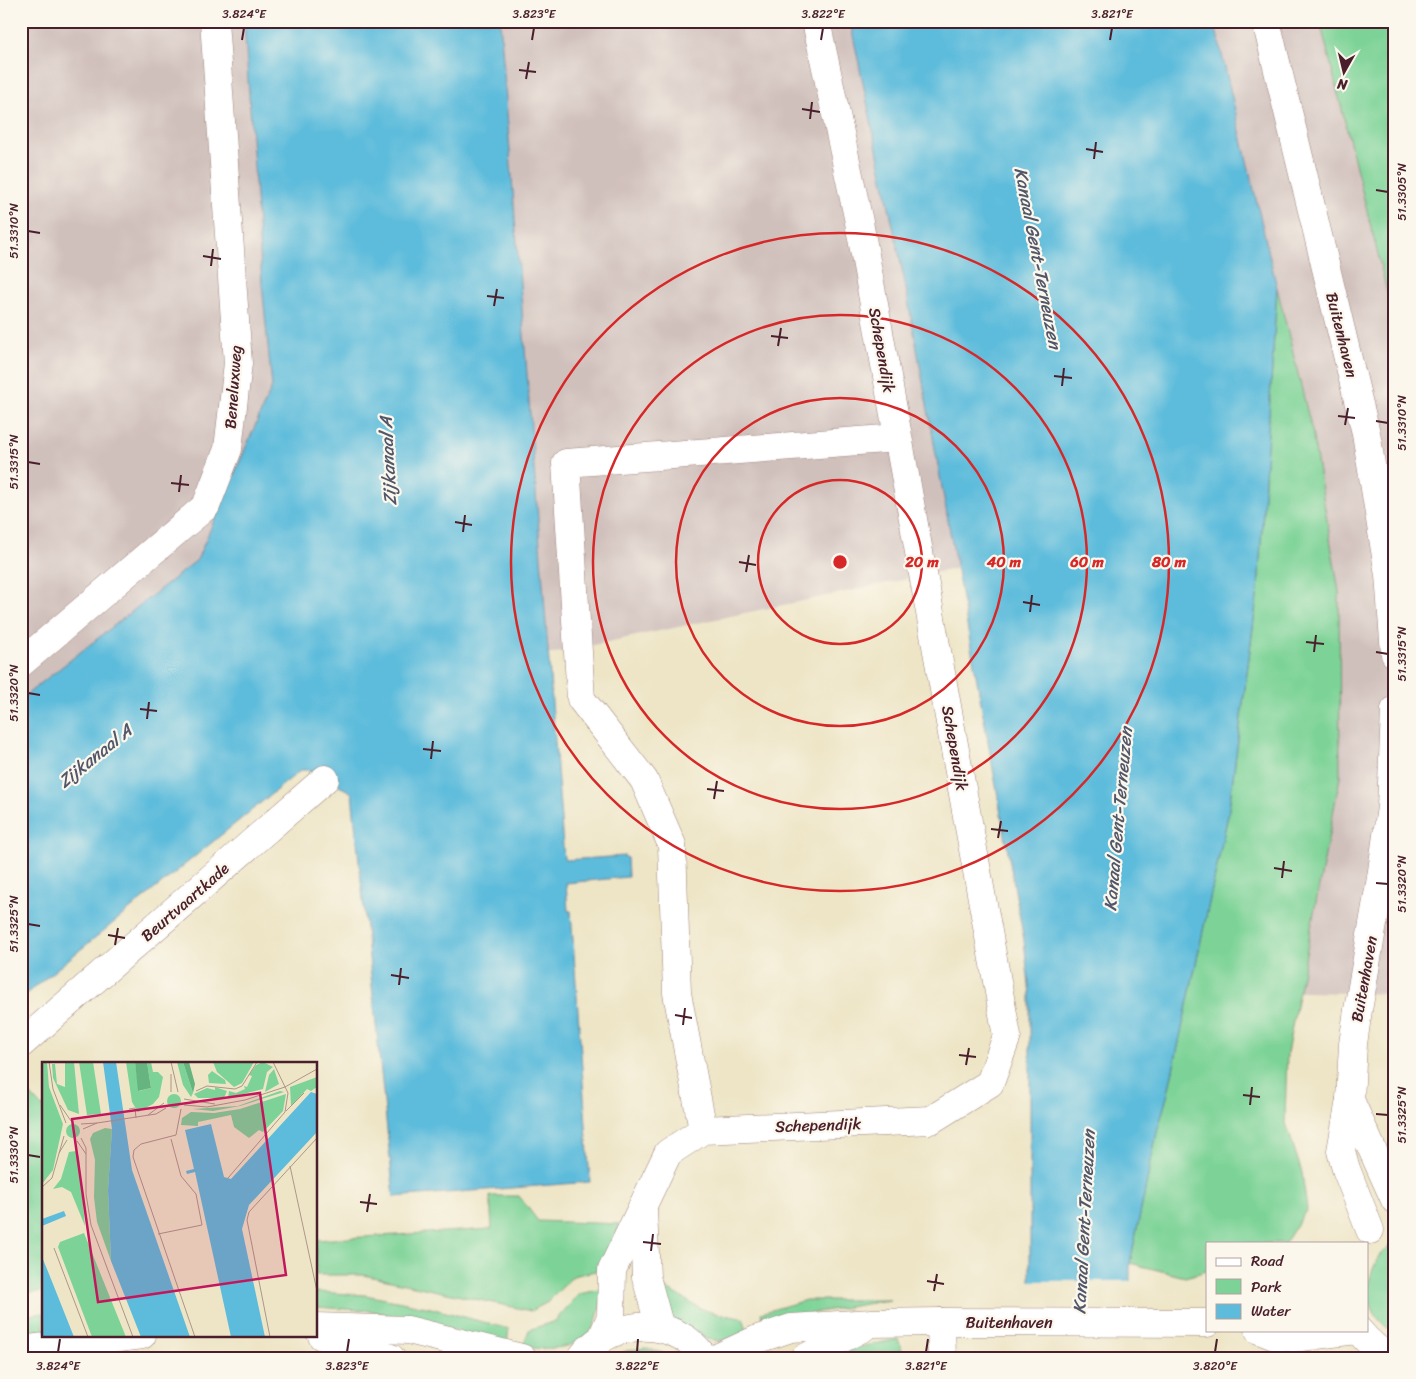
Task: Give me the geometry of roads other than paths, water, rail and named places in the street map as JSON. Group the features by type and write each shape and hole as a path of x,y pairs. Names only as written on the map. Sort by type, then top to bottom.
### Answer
{"street":[{"name":"Beneluxweg","path":"21,664 206,506 228,449 238,362 214,21"},
{"name":"Schependijk","path":"703,1130 931,1120 990,1082 1007,1036 859,222 816,21"},
{"name":"Buitenhaven","path":"1266,21 1366,433 1389,575 1395,654"},
{"path":"602,1338 611,1316 612,1270 668,1153 703,1130 677,993 672,845 644,780 581,699 566,463 898,438"},
{"name":"Buitenhaven","path":"1364,1236 1341,1151 1350,1100 1354,1036 1391,807 1395,710"},
{"name":"Beurtvaartkade","path":"21,1044 325,779"},
{"name":"Buitenhaven","path":"1350,1100 1395,1200"},
{"path":"643,1205 646,1278 660,1328"},
{"path":"1364,1236 1384,1220 1395,1215"},
{"path":"942,1322 942,1358"},
{"name":"Buitenhaven","path":"717,1358 791,1328 872,1323 942,1322 1206,1323"},
{"name":"Buitenhaven","path":"805,1358 872,1323"},
{"path":"318,1327 408,1330 522,1358"},
{"path":"581,1358 586,1350 602,1338 620,1329 634,1327 660,1328 679,1335 696,1346 705,1358"},
{"path":"1264,1332 1277,1337 1293,1338 1341,1332"},
{"path":"1359,1332 1382,1354 1391,1358"},
{"path":"318,1335 391,1358"},
{"path":"21,1350 134,1336"}],"water":[{"name":"Zijkanaal A","path":"244,21 500,21 564,859 625,856 627,858 628,877 566,883 568,911 571,911 590,1182 394,1197 352,794 307,770 301,770 21,998 21,699 197,560 272,387 262,284"},
{"name":"Kanaal Gent-Terneuzen","path":"850,21 1214,21 1277,288 1258,590 1228,815 1168,1093 1157,1132 1130,1263 1130,1358 1030,1282 1030,995 1024,940 905,283"}]}
